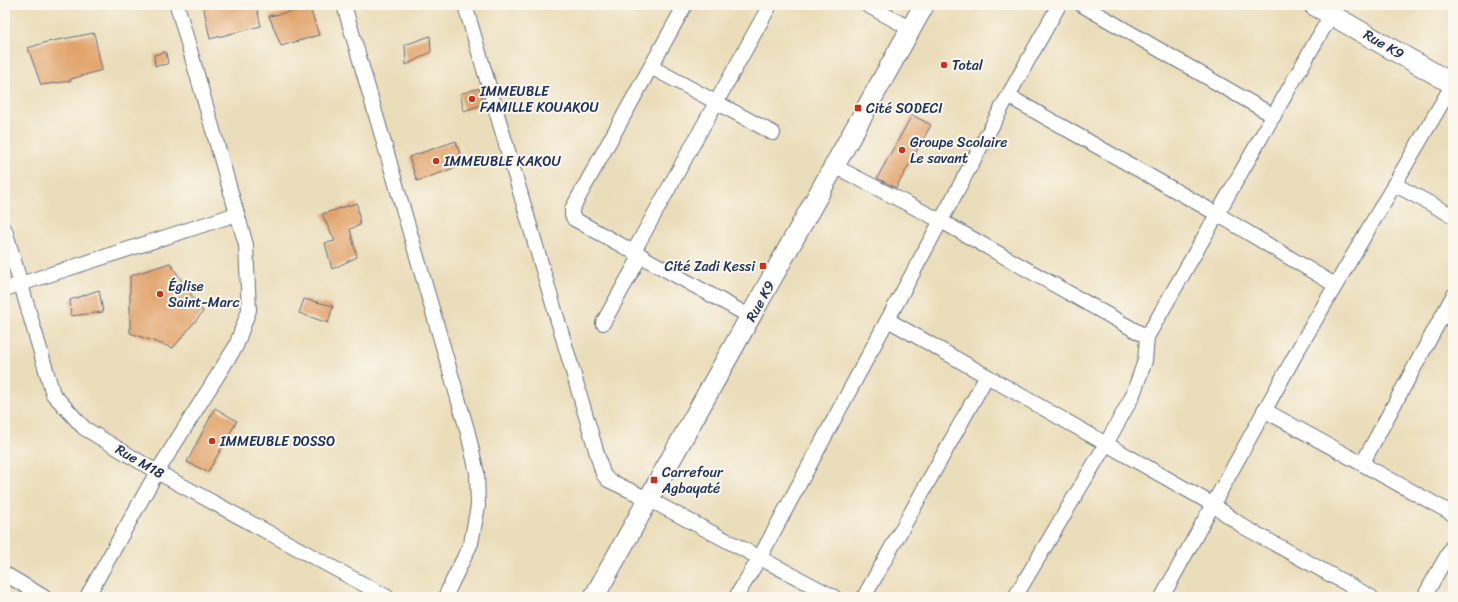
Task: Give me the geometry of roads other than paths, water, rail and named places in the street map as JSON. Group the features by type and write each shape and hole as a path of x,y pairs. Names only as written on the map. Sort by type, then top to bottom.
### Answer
{"street":[{"path":"87,597 157,472 236,346 248,310 246,245 177,5"},
{"path":"344,5 468,433 477,473 478,506 471,543 445,597"},
{"path":"465,5 603,474 608,480 648,499 834,597"},
{"path":"685,5 572,209 572,215 574,219 751,317"},
{"path":"603,323 637,253 717,101 770,5"},
{"path":"867,5 912,29"},
{"name":"Rue K9","path":"594,597 912,29 924,5"},
{"path":"736,597 760,557 1008,96 1059,5"},
{"path":"1082,5 1274,116"},
{"name":"Rue K9","path":"1314,5 1453,84"},
{"path":"1014,597 1106,444 1138,383 1145,361 1147,337 1331,14"},
{"path":"651,67 717,101 773,133"},
{"path":"1162,597 1264,410 1453,84"},
{"path":"1008,96 1217,214 1336,285"},
{"path":"834,166 941,221 1147,337"},
{"path":"1394,184 1453,216"},
{"path":"5,289 238,214"},
{"name":"Rue M18","path":"5,230 53,394 84,428 157,472 387,597"},
{"path":"1362,464 1453,296"},
{"path":"888,320 1212,504 1244,527 1371,597"},
{"path":"864,597 987,376"},
{"path":"1264,410 1453,514"},
{"path":"1424,597 1453,545"},
{"path":"5,574 44,597"}],"place":[{"name":"Total","path":"944,65"},
{"name":"IMMEUBLE FAMILLE KOUAKOU","path":"472,99"},
{"name":"Cité SODECI","path":"858,108"},
{"name":"Groupe Scolaire Le savant","path":"902,150"},
{"name":"IMMEUBLE KAKOU","path":"436,161"},
{"name":"Cité Zadi Kessi","path":"763,266"},
{"name":"Église Saint-Marc","path":"160,294"},
{"name":"IMMEUBLE DOSSO","path":"212,441"},
{"name":"Carrefour Agbayaté","path":"654,480"}]}
